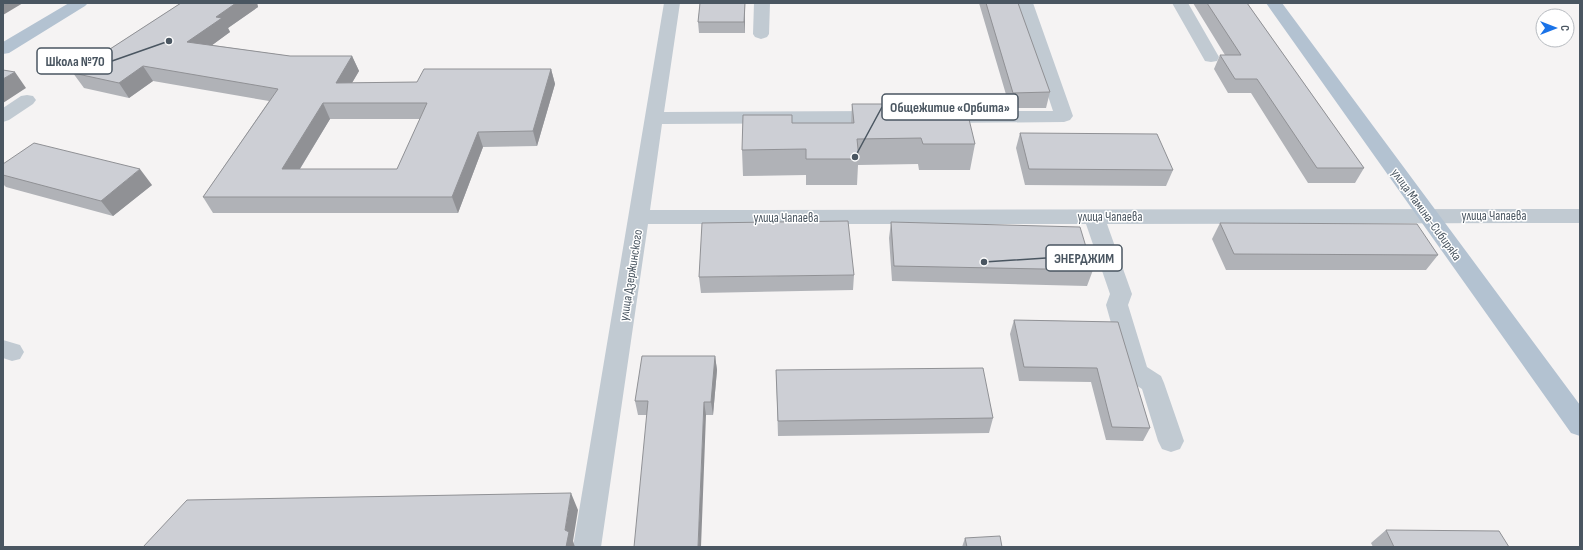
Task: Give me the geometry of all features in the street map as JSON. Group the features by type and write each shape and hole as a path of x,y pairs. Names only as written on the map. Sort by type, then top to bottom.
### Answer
{"main road":[{"path":"5,44 63,3"},
{"path":"5,44 80,3"},
{"name":"улица Мамина-Сибиряка","path":"1274,3 1580,425"}],"street":[{"name":"улица Дзержинского","path":"587,547 640,217 672,3"},
{"path":"761,34 762,3"},
{"path":"921,117 1064,116 1025,3"},
{"path":"1180,3 1211,57"},
{"path":"3,116 27,100"},
{"path":"655,118 898,117"},
{"path":"1094,216 1121,294 1116,305 1137,373 1152,383 1171,441"},
{"name":"улица Чапаева","path":"640,217 1580,216"}],"building":[{"path":"181,3 236,3 216,17 222,18 187,42 290,56 352,56 336,83 417,82 424,69 551,69 533,131 478,132 452,197 203,197 278,89 143,66 119,83 73,73","holes":["323,103 427,103 397,169 282,169"]},
{"path":"700,3 745,3 744,22 698,22"},
{"path":"986,3 1018,3 1050,92 1013,93"},
{"path":"1207,3 1247,3 1364,168 1317,168 1257,79 1235,79 1220,55 1241,55"},
{"path":"3,70 15,72 3,79"},
{"path":"852,104 901,104 903,111 967,111 975,144 923,144 921,138 857,139 859,159 806,159 806,149 742,150 743,115 792,115 792,123 854,123"},
{"path":"1020,133 1157,134 1173,170 1029,169"},
{"path":"34,143 140,169 101,201 3,175 3,164"},
{"path":"848,221 854,275 699,277 702,223"},
{"path":"891,222 1080,227 1093,270 894,266"},
{"path":"1220,223 1417,224 1438,255 1234,254"},
{"path":"1014,320 1118,322 1150,428 1112,427 1097,368 1024,367"},
{"path":"642,356 715,356 711,402 704,402 698,547 634,547 648,401 635,401"},
{"path":"983,368 993,418 778,421 776,370"},
{"path":"571,493 565,530 569,532 566,547 143,547 187,500"},
{"path":"1386,530 1499,531 1509,547 1394,547"},
{"path":"1000,536 1002,547 967,547 965,538"}],"place":[{"name":"Школа №70","path":"169,41"},
{"name":"Общежитие «Орбита»","path":"855,157"},
{"name":"ЭНЕРДЖИМ","path":"984,262"}]}
